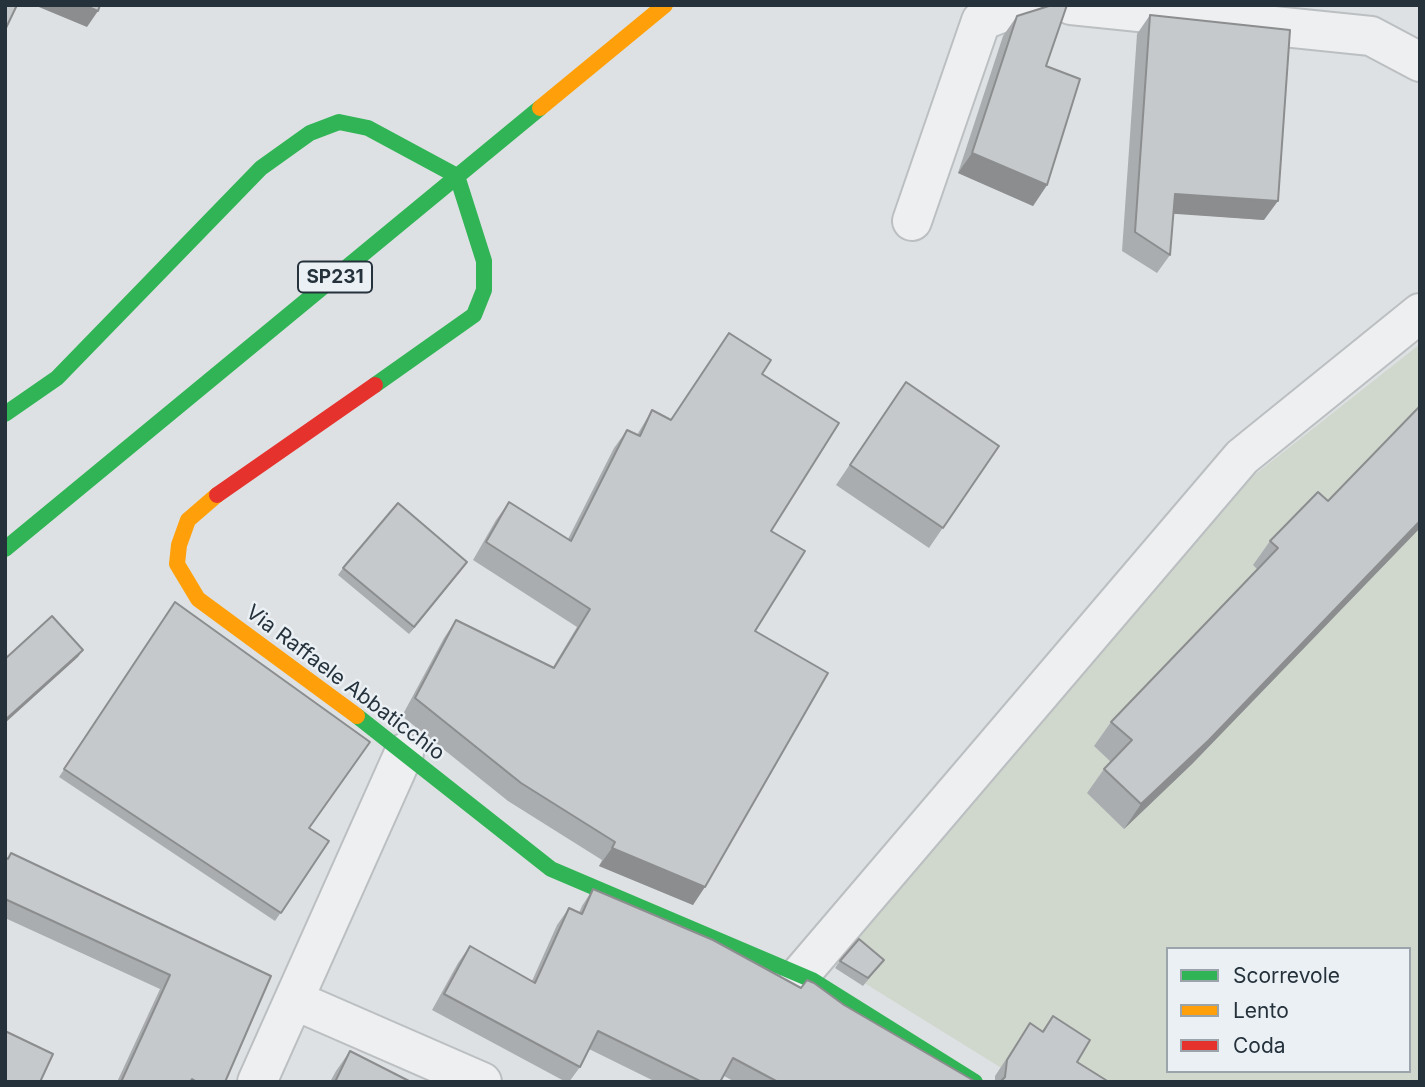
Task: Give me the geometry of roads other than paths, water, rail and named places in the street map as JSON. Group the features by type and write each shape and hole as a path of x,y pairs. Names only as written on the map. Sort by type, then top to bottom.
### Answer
{"street":[{"name":"SP231","path":"5,549 665,5"},
{"path":"912,221 981,21 1022,5"},
{"path":"1071,5 1371,36 1420,62"},
{"path":"5,414 57,379 261,168 310,133 339,122 368,128 457,176"},
{"name":"Via Raffaele Abbaticchio","path":"457,176 484,261 484,290 474,315 213,498 188,520 179,545 177,564 198,599 404,752 551,869 800,975 975,1082"},
{"path":"800,975 1242,457 1420,313"},
{"path":"257,1082 404,752"},
{"path":"294,1000 482,1082"}]}
